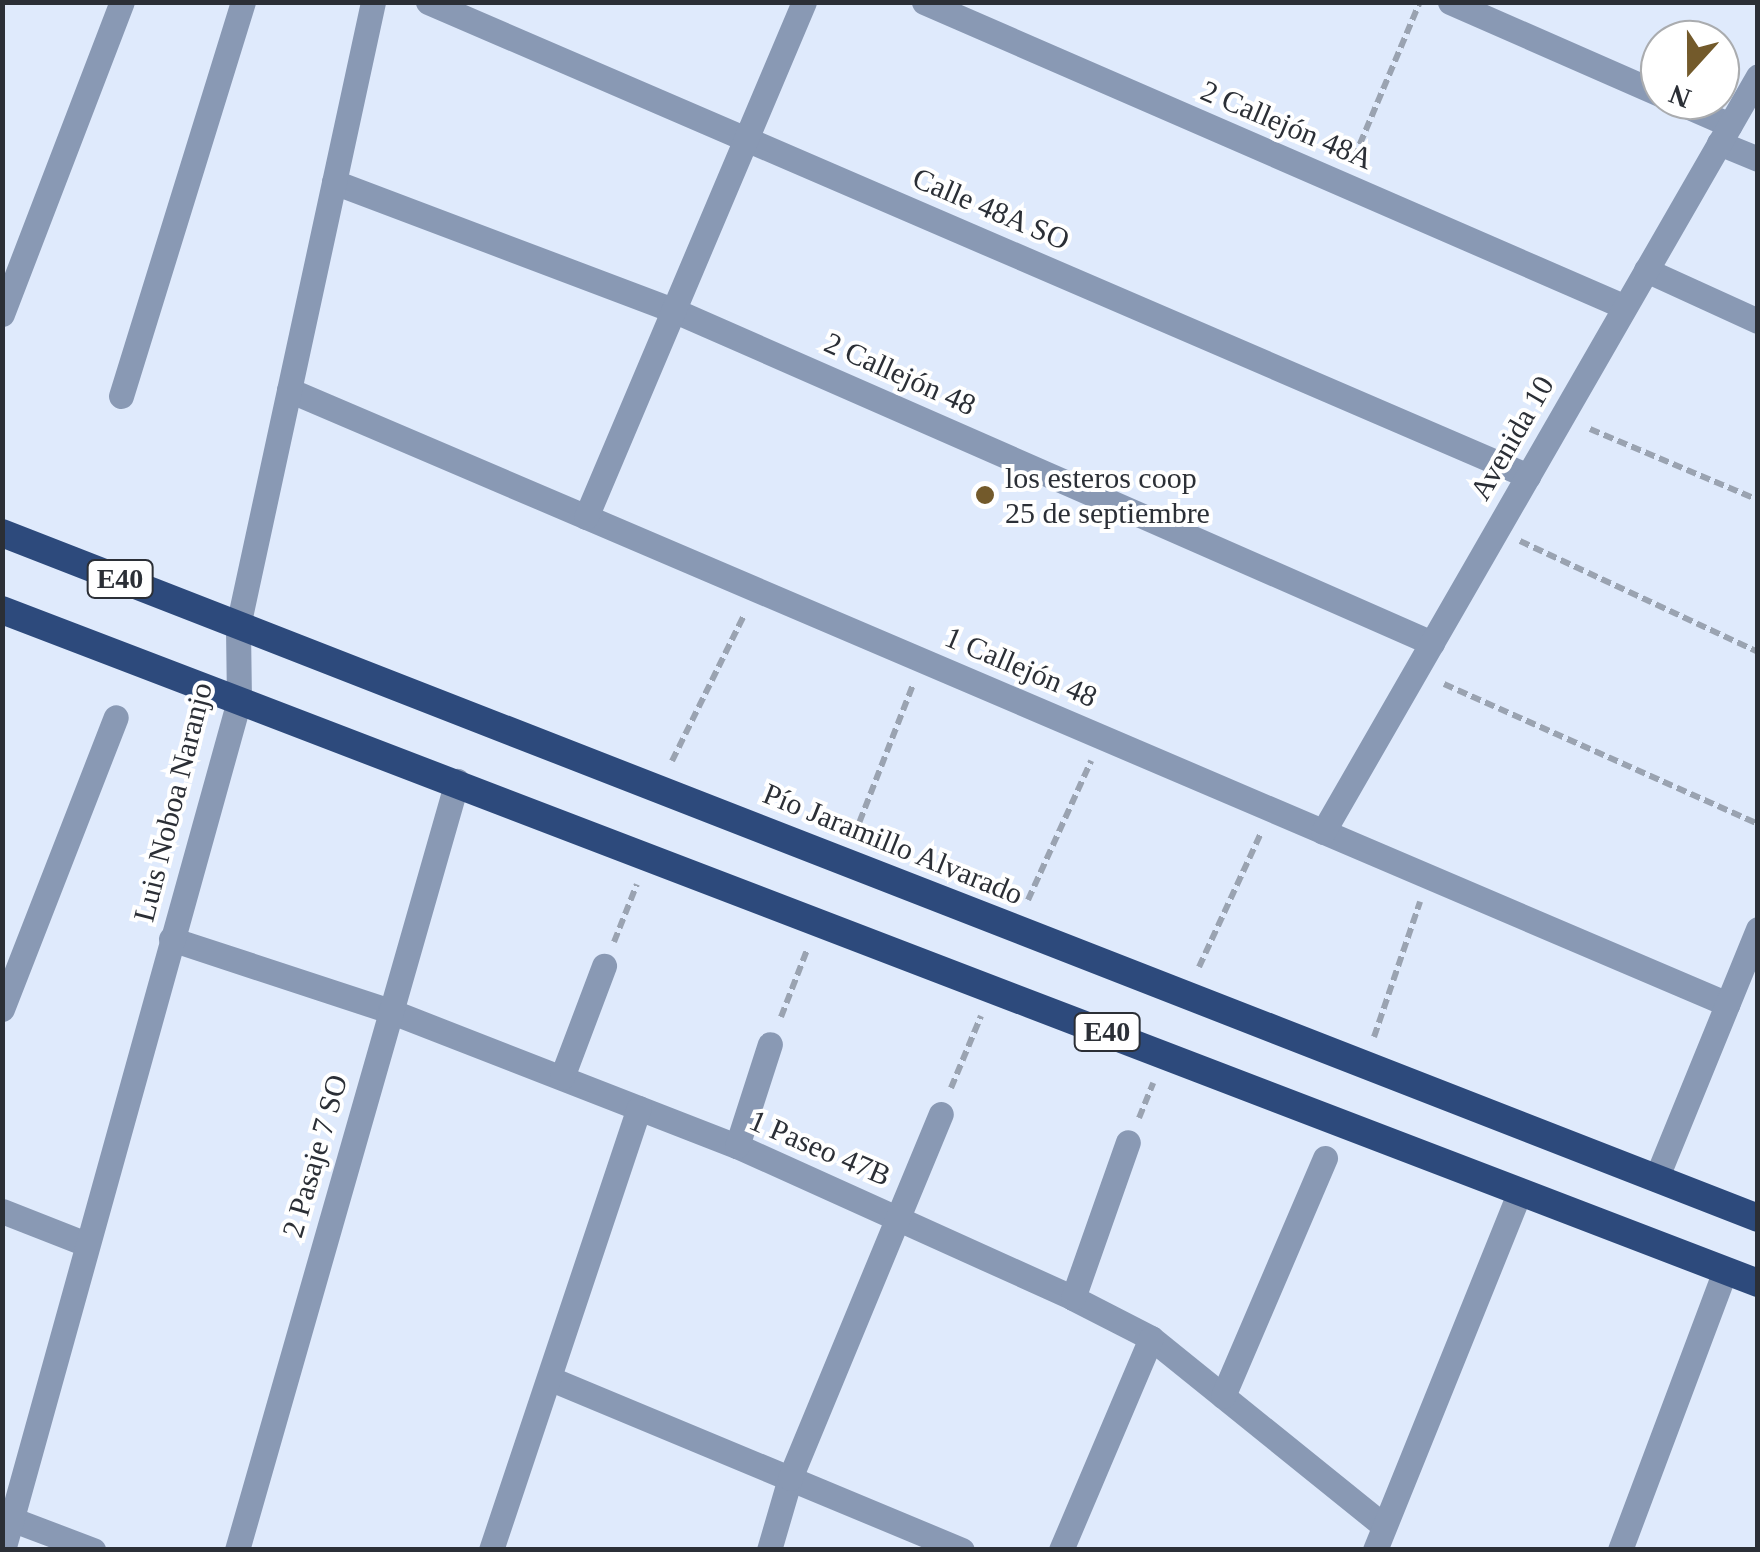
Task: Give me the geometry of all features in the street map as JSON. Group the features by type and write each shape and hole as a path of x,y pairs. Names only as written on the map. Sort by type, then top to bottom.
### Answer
{"highway":[{"name":"Pío Jaramillo Alvarado","path":"2,533 660,784 844,861 1758,1218"},
{"name":"E40","path":"2,610 458,781 1758,1282"}],"street":[{"path":"2,314 122,2"},
{"path":"121,396 243,2"},
{"name":"Luis Noboa Naranjo","path":"2,1550 238,701 238,626 373,2"},
{"name":"Calle 48A SO","path":"428,2 1528,476"},
{"path":"586,517 804,2"},
{"name":"2 Callejón 48A","path":"924,2 1624,306"},
{"path":"1450,2 1640,85"},
{"name":"Avenida 10","path":"1324,832 1758,76"},
{"path":"1703,120 1758,159"},
{"name":"2 Callejón 48","path":"334,182 673,310 1432,643"},
{"path":"1646,270 1758,321"},
{"name":"1 Callejón 48","path":"289,390 1727,1004"},
{"path":"2,1009 116,717"},
{"name":"2 Pasaje 7 SO","path":"237,1550 458,781"},
{"path":"1656,1179 1758,929"},
{"name":"1 Paseo 47B","path":"172,938 390,1012 736,1146 1073,1298 1150,1338 1223,1396 1380,1538"},
{"path":"562,1077 604,966"},
{"path":"736,1146 770,1044"},
{"path":"491,1550 639,1108"},
{"path":"769,1550 790,1478 903,1219 941,1114"},
{"path":"1073,1298 1128,1142"},
{"path":"1223,1396 1325,1158"},
{"path":"1380,1538 1520,1191"},
{"path":"2,1211 86,1244"},
{"path":"1620,1550 1725,1270"},
{"path":"1060,1550 1150,1338"},
{"path":"551,1379 962,1550"},
{"path":"11,1519 93,1550"}],"path":[{"path":"1343,184 1419,2"},
{"path":"1561,416 1758,500"},
{"path":"1496,530 1758,652"},
{"path":"660,784 757,589"},
{"path":"844,861 922,661"},
{"path":"1415,671 1758,824"},
{"path":"1015,928 1102,738"},
{"path":"1186,995 1271,810"},
{"path":"604,966 648,855"},
{"path":"1365,1065 1429,877"},
{"path":"770,1044 819,921"},
{"path":"941,1114 993,988"},
{"path":"1128,1142 1165,1054"}],"place":[{"name":"los esteros coop 25 de septiembre","path":"985,495"}]}
